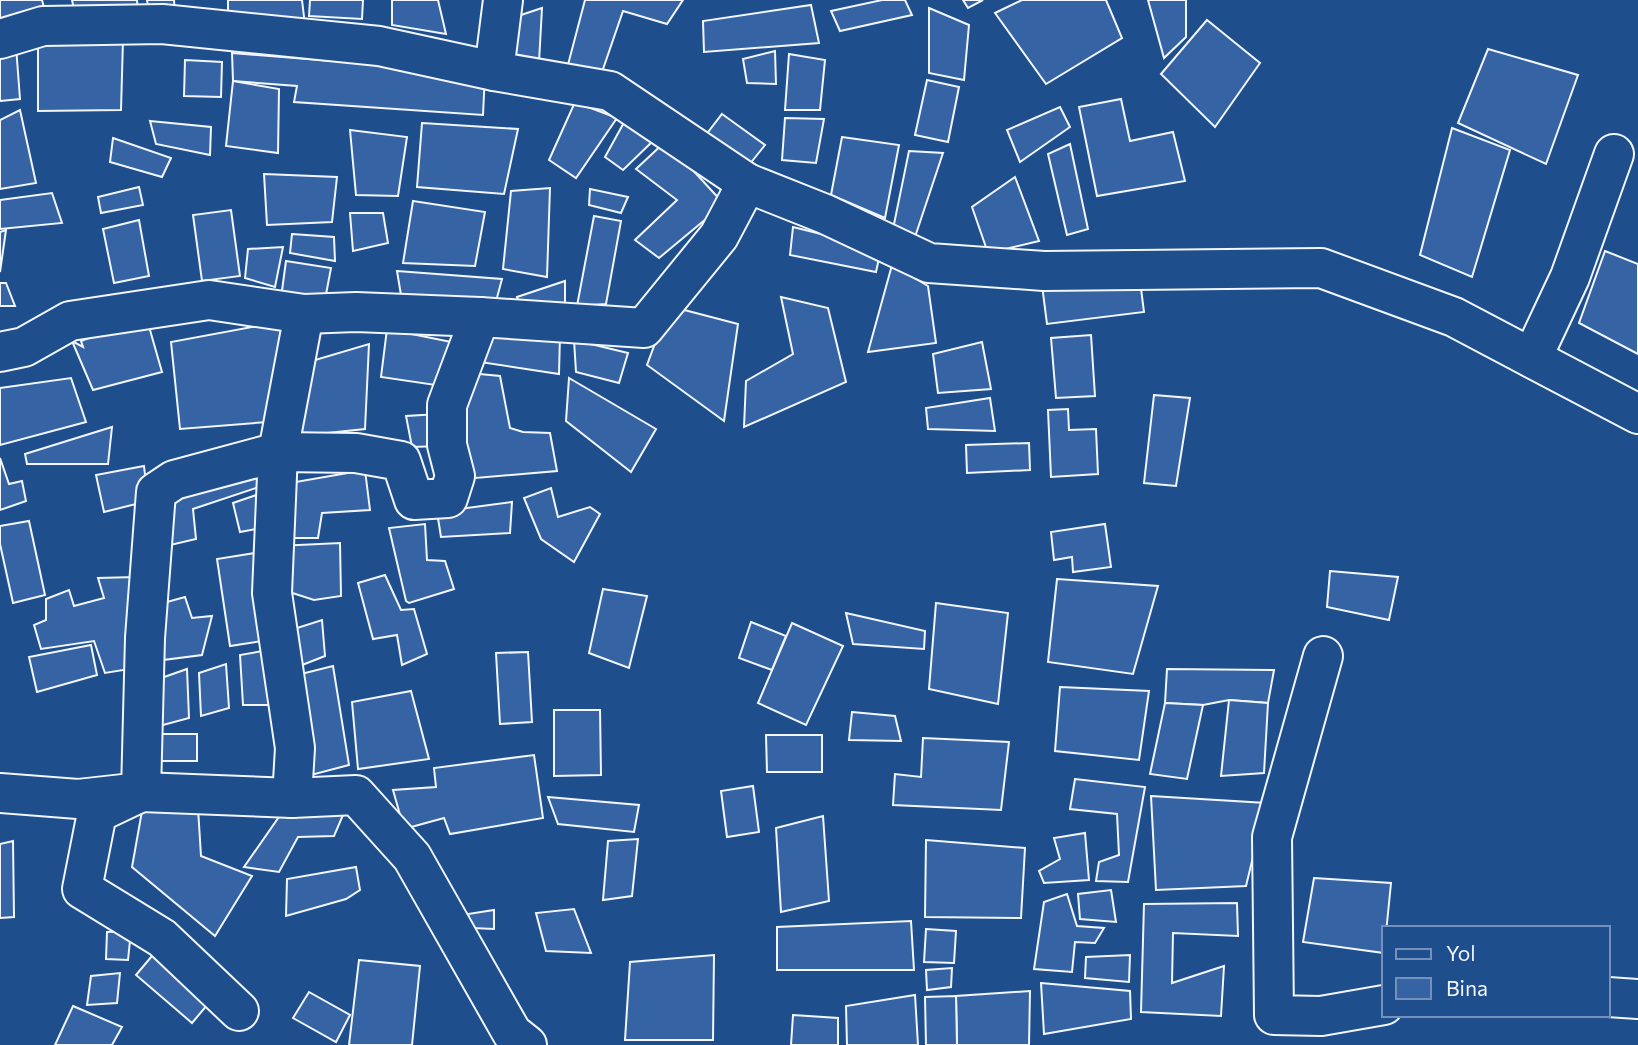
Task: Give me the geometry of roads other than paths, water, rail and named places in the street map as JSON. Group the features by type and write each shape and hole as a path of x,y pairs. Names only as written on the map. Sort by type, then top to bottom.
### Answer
{"street":[{"path":"494,71 503,0"},
{"path":"0,39 43,26 162,24 379,46 494,71 610,91 747,183 825,214 929,264 1044,271 1321,268 1454,317 1638,414"},
{"path":"1532,358 1570,277 1614,154"},
{"path":"0,352 24,347 70,321 209,300 304,314 356,312 480,317 644,328 719,236 747,183"},
{"path":"292,798 295,748 272,593 278,452 304,314"},
{"path":"141,792 145,638 156,492 174,480 278,452 356,453 401,461 414,500 448,498 455,476 447,446 447,405 480,317"},
{"path":"1323,656 1272,837 1273,1015 1321,1016 1382,1005"},
{"path":"141,792 97,813 82,889 162,938 239,1011"},
{"path":"0,793 78,799 141,792 292,798 356,795 412,857 512,1033 527,1045"},
{"path":"1610,997 1638,999"}]}
